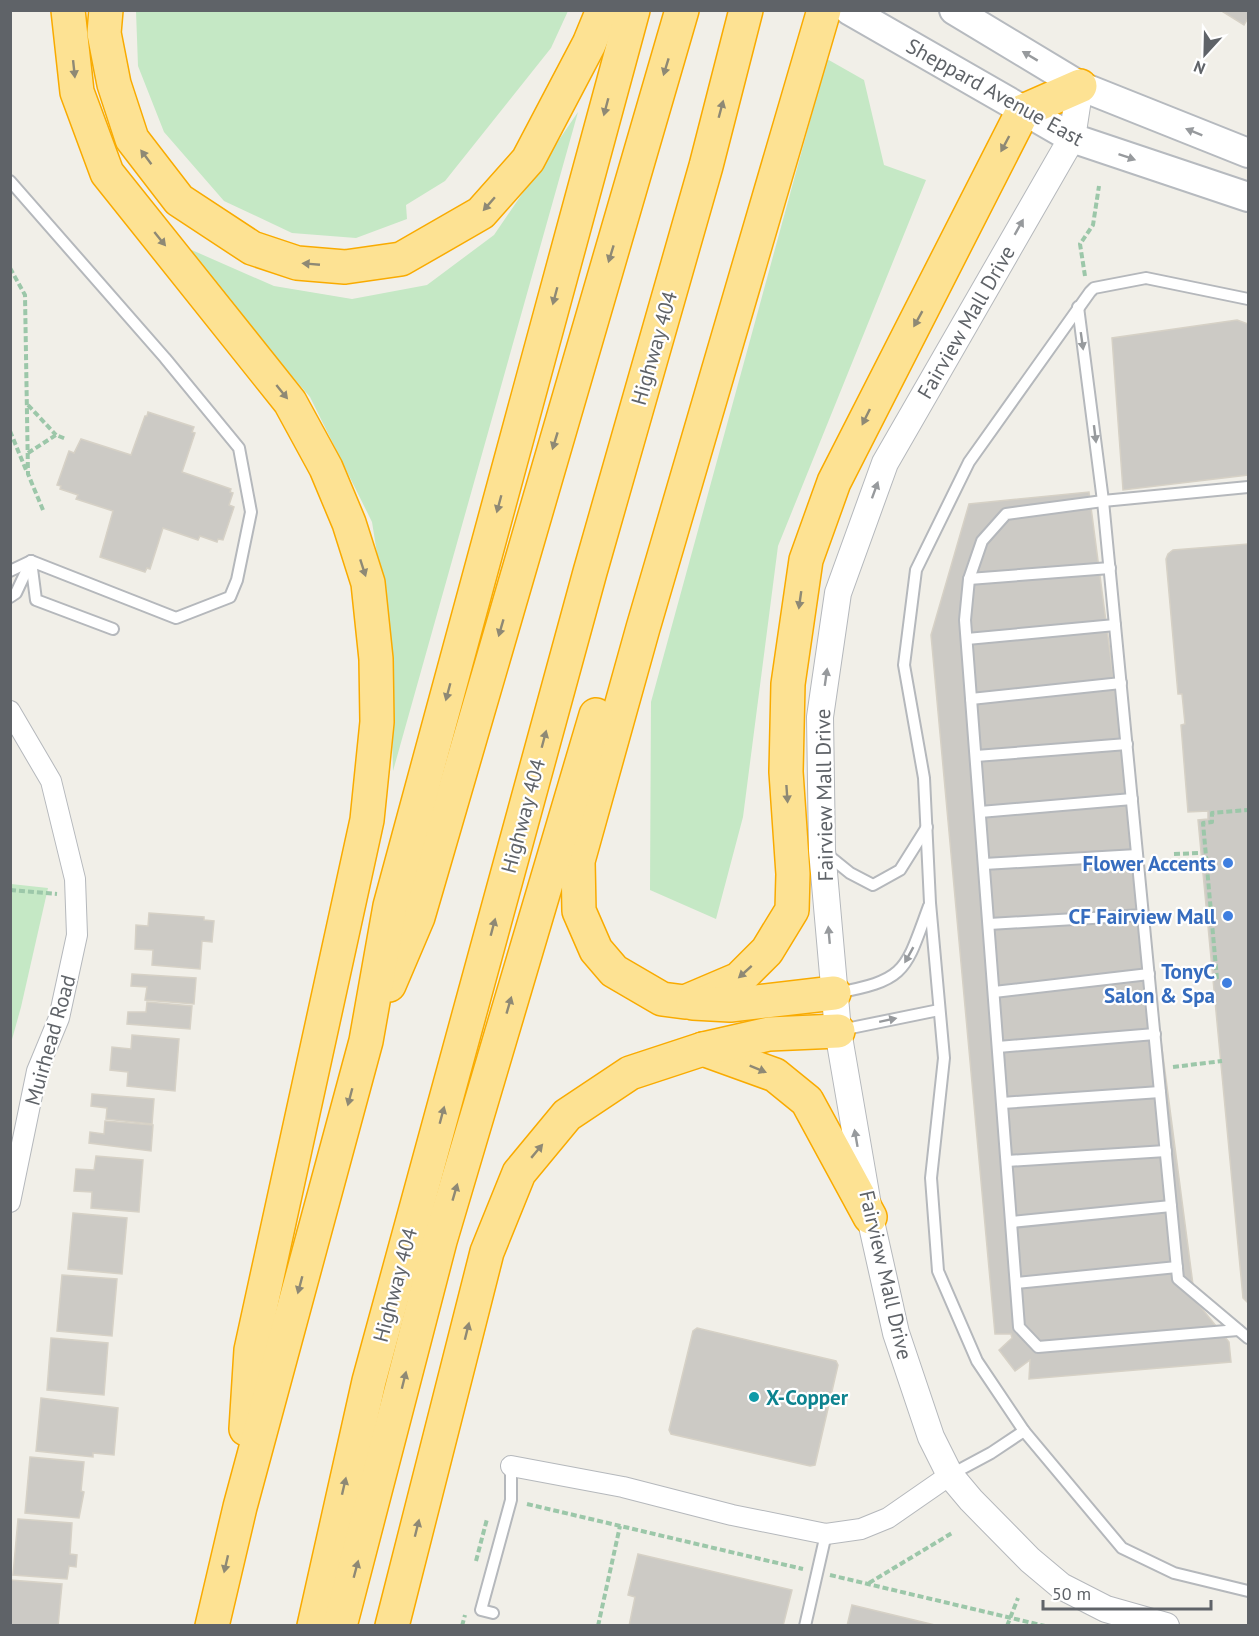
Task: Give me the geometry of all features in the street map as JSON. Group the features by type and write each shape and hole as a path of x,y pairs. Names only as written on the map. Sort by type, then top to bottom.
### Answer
{"highway":[{"path":"68,10 76,92 107,173 290,402 326,468 368,583 376,659 377,722 367,820 251,1350 240,1507"},
{"path":"106,10 104,33 114,84 132,139 179,200 252,248 297,262 345,267 401,258 481,213 528,160 589,44 603,10"},
{"path":"212,1626 240,1507 366,1041 390,906 633,10"},
{"path":"366,1041 418,917 682,10"},
{"name":"Highway 404","path":"314,1626 369,1381 587,583 706,166 746,10"},
{"path":"340,1626 440,1241 546,881 770,140 805,10"},
{"path":"824,10 646,616 578,861 579,911 596,950 614,971 662,999 730,1005 834,993"},
{"path":"684,1002 739,979 767,951 792,910 793,874 786,772 788,684 806,560 834,482 1023,111 1080,86"},
{"path":"392,1626 487,1252 519,1173 567,1115 630,1073 703,1049 769,1034 838,1031"},
{"path":"703,1049 775,1076 807,1101 870,1216"}],"main road":[{"name":"Sheppard Avenue East","path":"849,10 1072,138 1248,197"},
{"path":"954,10 1080,86 1248,153"}],"street":[{"name":"Fairview Mall Drive","path":"1080,86 1072,138 885,463 838,592 820,717 822,850 838,1031 870,1216 896,1333 931,1437 950,1475 1030,1560 1062,1586 1106,1609 1166,1626"},
{"name":"Muirhead Road","path":"10,711 51,781 75,879 77,934 59,1018 37,1071 10,1202"},
{"path":"511,1466 623,1487 732,1515 825,1534 861,1529 888,1518 950,1475"}],"lane":[{"path":"10,181 165,358 239,448 251,512 237,579 230,597 176,618 31,561 10,571"},
{"path":"1248,299 1146,278 1094,288 1090,292 969,462 916,570 904,666 924,778 930,903 944,1058 931,1178 938,1271 977,1361 1024,1431 1122,1548 1174,1573 1248,1591"},
{"path":"1078,307 1110,568 1178,1279 1248,1338"},
{"path":"1239,1330 1038,1347 1019,1327 965,620 969,579 982,541 1006,514 1103,501 1248,488"},
{"path":"10,597 16,593 31,561"},
{"path":"31,561 36,600 113,629"},
{"path":"969,579 1110,568"},
{"path":"967,639 1115,625"},
{"path":"971,699 1120,683"},
{"path":"976,756 1127,744"},
{"path":"980,813 1132,799"},
{"path":"822,850 850,873 873,885 900,870 927,827"},
{"path":"984,864 1137,855"},
{"path":"834,993 867,987 893,978 911,956 930,903"},
{"path":"989,924 1143,915"},
{"path":"994,992 1149,974"},
{"path":"838,1031 939,1010"},
{"path":"998,1047 1155,1034"},
{"path":"1002,1103 1160,1092"},
{"path":"1007,1161 1166,1151"},
{"path":"1012,1222 1171,1206"},
{"path":"1016,1282 1177,1267"},
{"path":"950,1475 991,1454 1024,1431"},
{"path":"494,1613 481,1610 512,1500 511,1466"},
{"path":"805,1626 825,1534"}],"path":[{"path":"1090,292 1080,244 1093,225 1099,186"},
{"path":"10,268 26,295 28,474"},
{"path":"27,404 56,435 66,439"},
{"path":"10,431 43,510"},
{"path":"27,454 56,435"},
{"path":"1217,979 1203,823 1212,822 1210,813 1248,810"},
{"path":"1174,854 1201,853"},
{"path":"10,890 76,895"},
{"path":"1158,1069 1222,1061"},
{"path":"512,1500 1045,1626"},
{"path":"598,1626 620,1526"},
{"path":"868,1584 952,1533"},
{"path":"1007,1626 1018,1598"}],"green space":[{"path":"136,10 568,11 551,48 445,181 406,205 407,219 356,238 292,233 224,201 164,132 138,66"},
{"path":"827,59 864,80 884,165 926,180 778,546 743,817 716,919 650,890 651,702"},
{"path":"578,112 393,771 389,629 372,522 310,397 178,244 274,286 352,299 427,285 494,235"},
{"path":"11,884 48,888 11,1043"}],"building":[{"path":"1220,10 1248,10 1248,18 1244,25"},
{"path":"1237,320 1248,324 1248,475 1123,490 1112,338"},
{"path":"148,412 194,427 192,432 195,433 182,472 231,489 230,492 233,493 229,505 234,507 223,540 218,539 217,542 200,536 198,540 163,528 150,569 147,568 145,572 100,557 113,511 76,499 78,495 60,489 61,486 57,485 69,451 74,453 81,439 131,455"},
{"path":"1089,492 1195,1300 1229,1342 1231,1362 1029,1379 1030,1360 1015,1371 999,1350 1012,1338 1011,1334 995,1334 931,635 969,504"},
{"name":"CF Fairview Mall","path":"1248,544 1248,1303 1243,1298 1198,820 1208,819 1208,811 1188,812 1181,725 1185,724 1182,694 1178,694 1166,559 1173,550"},
{"path":"149,913 204,917 204,920 214,921 212,942 202,941 200,969 152,965 153,950 135,949 136,925 148,926"},
{"path":"132,974 196,978 194,1004 145,1000 147,987 131,986"},
{"path":"147,1002 192,1006 190,1029 127,1024 128,1012 146,1012"},
{"path":"132,1035 179,1039 175,1091 127,1086 128,1072 110,1070 112,1047 131,1049"},
{"path":"92,1094 154,1099 152,1124 106,1119 107,1108 91,1106"},
{"path":"105,1121 153,1125 151,1151 89,1143 90,1132 104,1134"},
{"path":"96,1156 143,1160 139,1212 91,1208 92,1192 74,1191 76,1169 94,1170"},
{"path":"73,1213 127,1218 122,1274 68,1269"},
{"path":"62,1275 117,1279 112,1336 57,1331"},
{"name":"X-Copper","path":"697,1328 836,1361 838,1365 815,1465 810,1466 671,1434 669,1430 693,1331"},
{"path":"51,1338 108,1343 104,1395 47,1390"},
{"path":"41,1398 118,1408 114,1455 93,1453 93,1457 36,1451"},
{"path":"30,1457 84,1462 81,1491 84,1492 79,1518 25,1513"},
{"path":"18,1519 72,1523 70,1554 77,1555 76,1567 69,1566 67,1579 13,1575"},
{"path":"638,1554 792,1590 783,1626 629,1626 635,1597 628,1595"},
{"path":"10,1580 62,1584 58,1626 10,1626"},
{"path":"852,1605 939,1626 847,1626"}],"place":[{"name":"Flower Accents","path":"1228,863"},
{"name":"CF Fairview Mall","path":"1228,916"},
{"name":"TonyC Salon & Spa","path":"1227,983"},
{"name":"X-Copper","path":"754,1397"}]}
